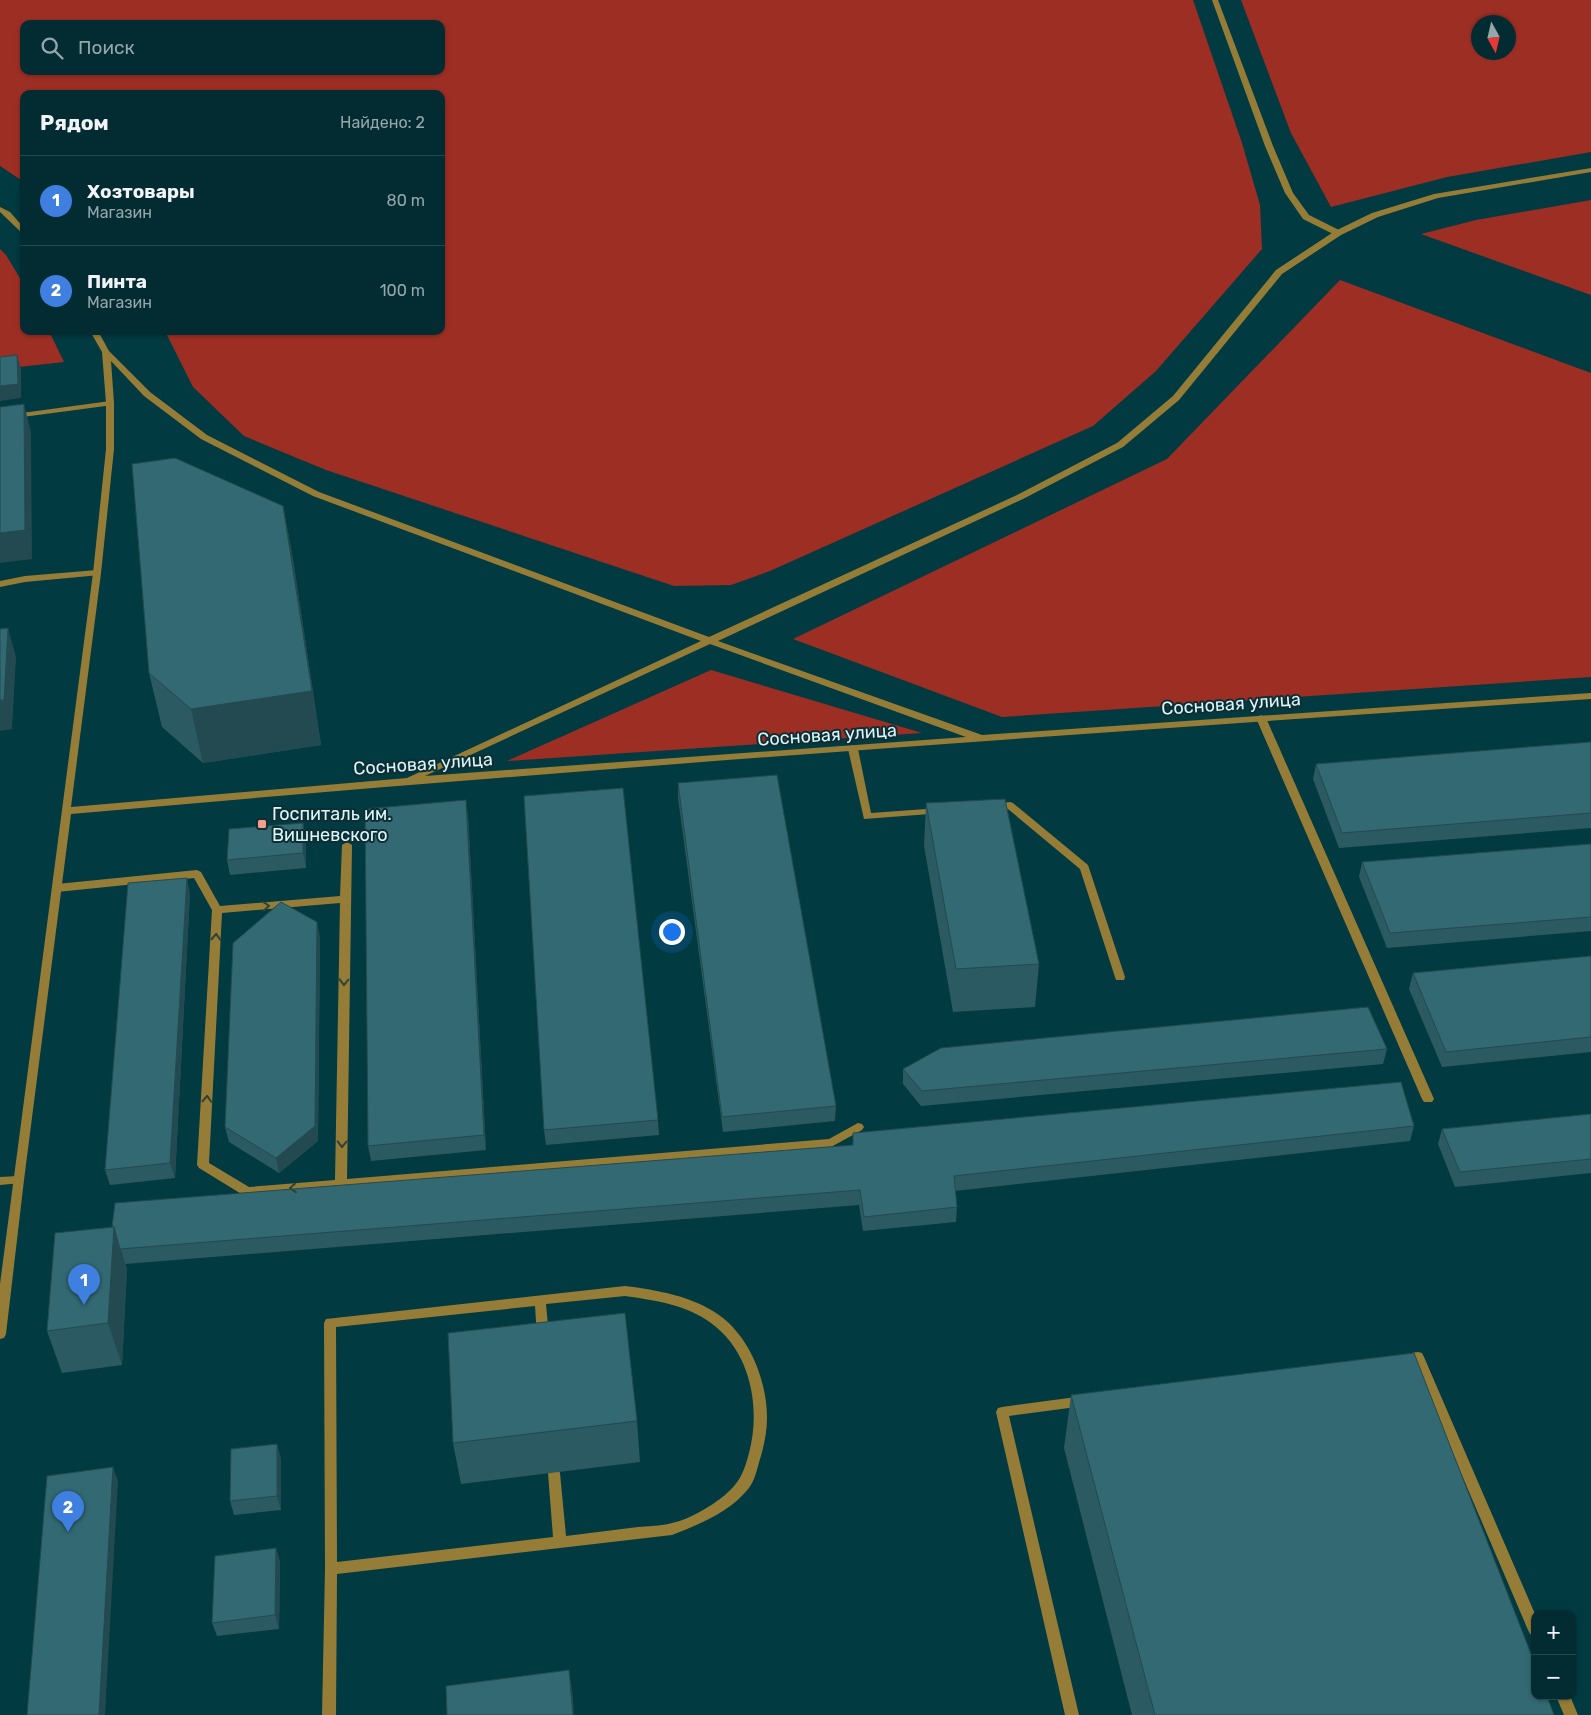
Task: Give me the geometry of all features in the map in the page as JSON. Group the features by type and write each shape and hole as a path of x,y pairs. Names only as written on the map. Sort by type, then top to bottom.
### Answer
{"street":[{"path":"1215,0 1269,146 1289,193 1306,217 1338,233"},
{"path":"405,782 1020,497 1120,445 1176,398 1279,272 1338,233 1375,215 1437,196 1591,170"},
{"path":"0,209 20,229"},
{"path":"96,335 106,352 147,394 204,437 316,494 710,642 985,740"},
{"path":"0,1334 18,1180 97,573 110,449 110,403 106,352"},
{"path":"0,418 110,403"},
{"path":"0,584 25,579 97,573"},
{"name":"Сосновая улица","path":"67,811 405,782 1261,718 1591,696"},
{"path":"1261,718 1428,1099"},
{"path":"853,749 867,817 953,810"},
{"path":"981,808 1010,805 1084,867 1120,977"},
{"path":"341,1184 347,845"},
{"path":"56,888 197,874 217,910 203,1165 246,1192 831,1143 858,1127"},
{"path":"217,910 346,899"},
{"path":"0,1181 18,1180"},
{"path":"329,1715 331,1569 330,1323 625,1291 657,1295 702,1311 724,1326 742,1350 756,1384 761,1417 757,1447 747,1481 729,1501 703,1517 672,1529 331,1569"},
{"path":"540,1300 544,1346"},
{"path":"1388,1361 1418,1357 1531,1621"},
{"path":"1072,1715 1002,1412 1101,1399"},
{"path":"554,1473 560,1542"},
{"path":"1565,1700 1572,1715"}],"shaded area":[{"path":"0,0 1193,0 1242,143 1260,205 1262,249 1156,371 1093,426 770,571 731,585 674,586 326,470 244,436 193,387 167,335 445,335 445,90 20,90 20,179 0,166"},
{"path":"1241,0 1591,0 1591,152 1447,177 1331,207 1291,133"},
{"path":"1591,200 1591,295 1421,234 1476,220"},
{"path":"0,249 6,255 20,278 20,335 51,335 64,362 0,369"},
{"path":"1340,280 1591,373 1591,677 1002,717 793,639 1167,459"},
{"path":"711,670 922,733 507,761"}],"building":[{"path":"17,355 18,384 0,386 0,357"},
{"path":"24,404 25,530 0,533 0,407"},
{"path":"175,458 283,506 312,691 191,709 149,673 132,464"},
{"path":"8,628 4,700 0,700 0,629"},
{"path":"1591,742 1591,813 1342,833 1316,764"},
{"path":"777,775 836,1106 722,1117 678,783"},
{"path":"623,788 658,1120 544,1130 524,796"},
{"path":"1005,799 1039,964 956,969 926,803"},
{"path":"466,800 484,1135 368,1146 365,809"},
{"path":"303,823 303,853 227,860 229,829"},
{"path":"1591,844 1591,917 1390,933 1362,862"},
{"path":"187,878 170,1163 105,1170 128,883"},
{"path":"281,902 317,922 315,1126 276,1158 225,1127 233,943"},
{"path":"1591,956 1591,1037 1446,1052 1413,973"},
{"path":"1368,1007 1387,1049 922,1091 903,1069 941,1048"},
{"path":"1401,1082 1414,1126 954,1176 957,1207 864,1217 860,1190 120,1249 114,1227 112,1227 115,1203 853,1145 853,1133"},
{"path":"1591,1114 1591,1159 1460,1172 1442,1129"},
{"path":"114,1227 108,1323 47,1331 55,1233"},
{"path":"625,1313 637,1421 453,1443 448,1333"},
{"path":"1414,1353 1531,1654 1531,1700 1548,1700 1554,1715 1155,1715 1071,1395"},
{"path":"277,1444 277,1496 230,1501 231,1449"},
{"path":"113,1467 99,1715 27,1715 47,1476"},
{"path":"276,1548 275,1615 212,1623 215,1556"},
{"path":"569,1670 573,1715 447,1715 446,1686"}],"place":[{"name":"Госпиталь им. Вишневского","path":"262,824"},
{"name":"Хозтовары","path":"84,1305"},
{"name":"Пинта","path":"68,1532"}]}
